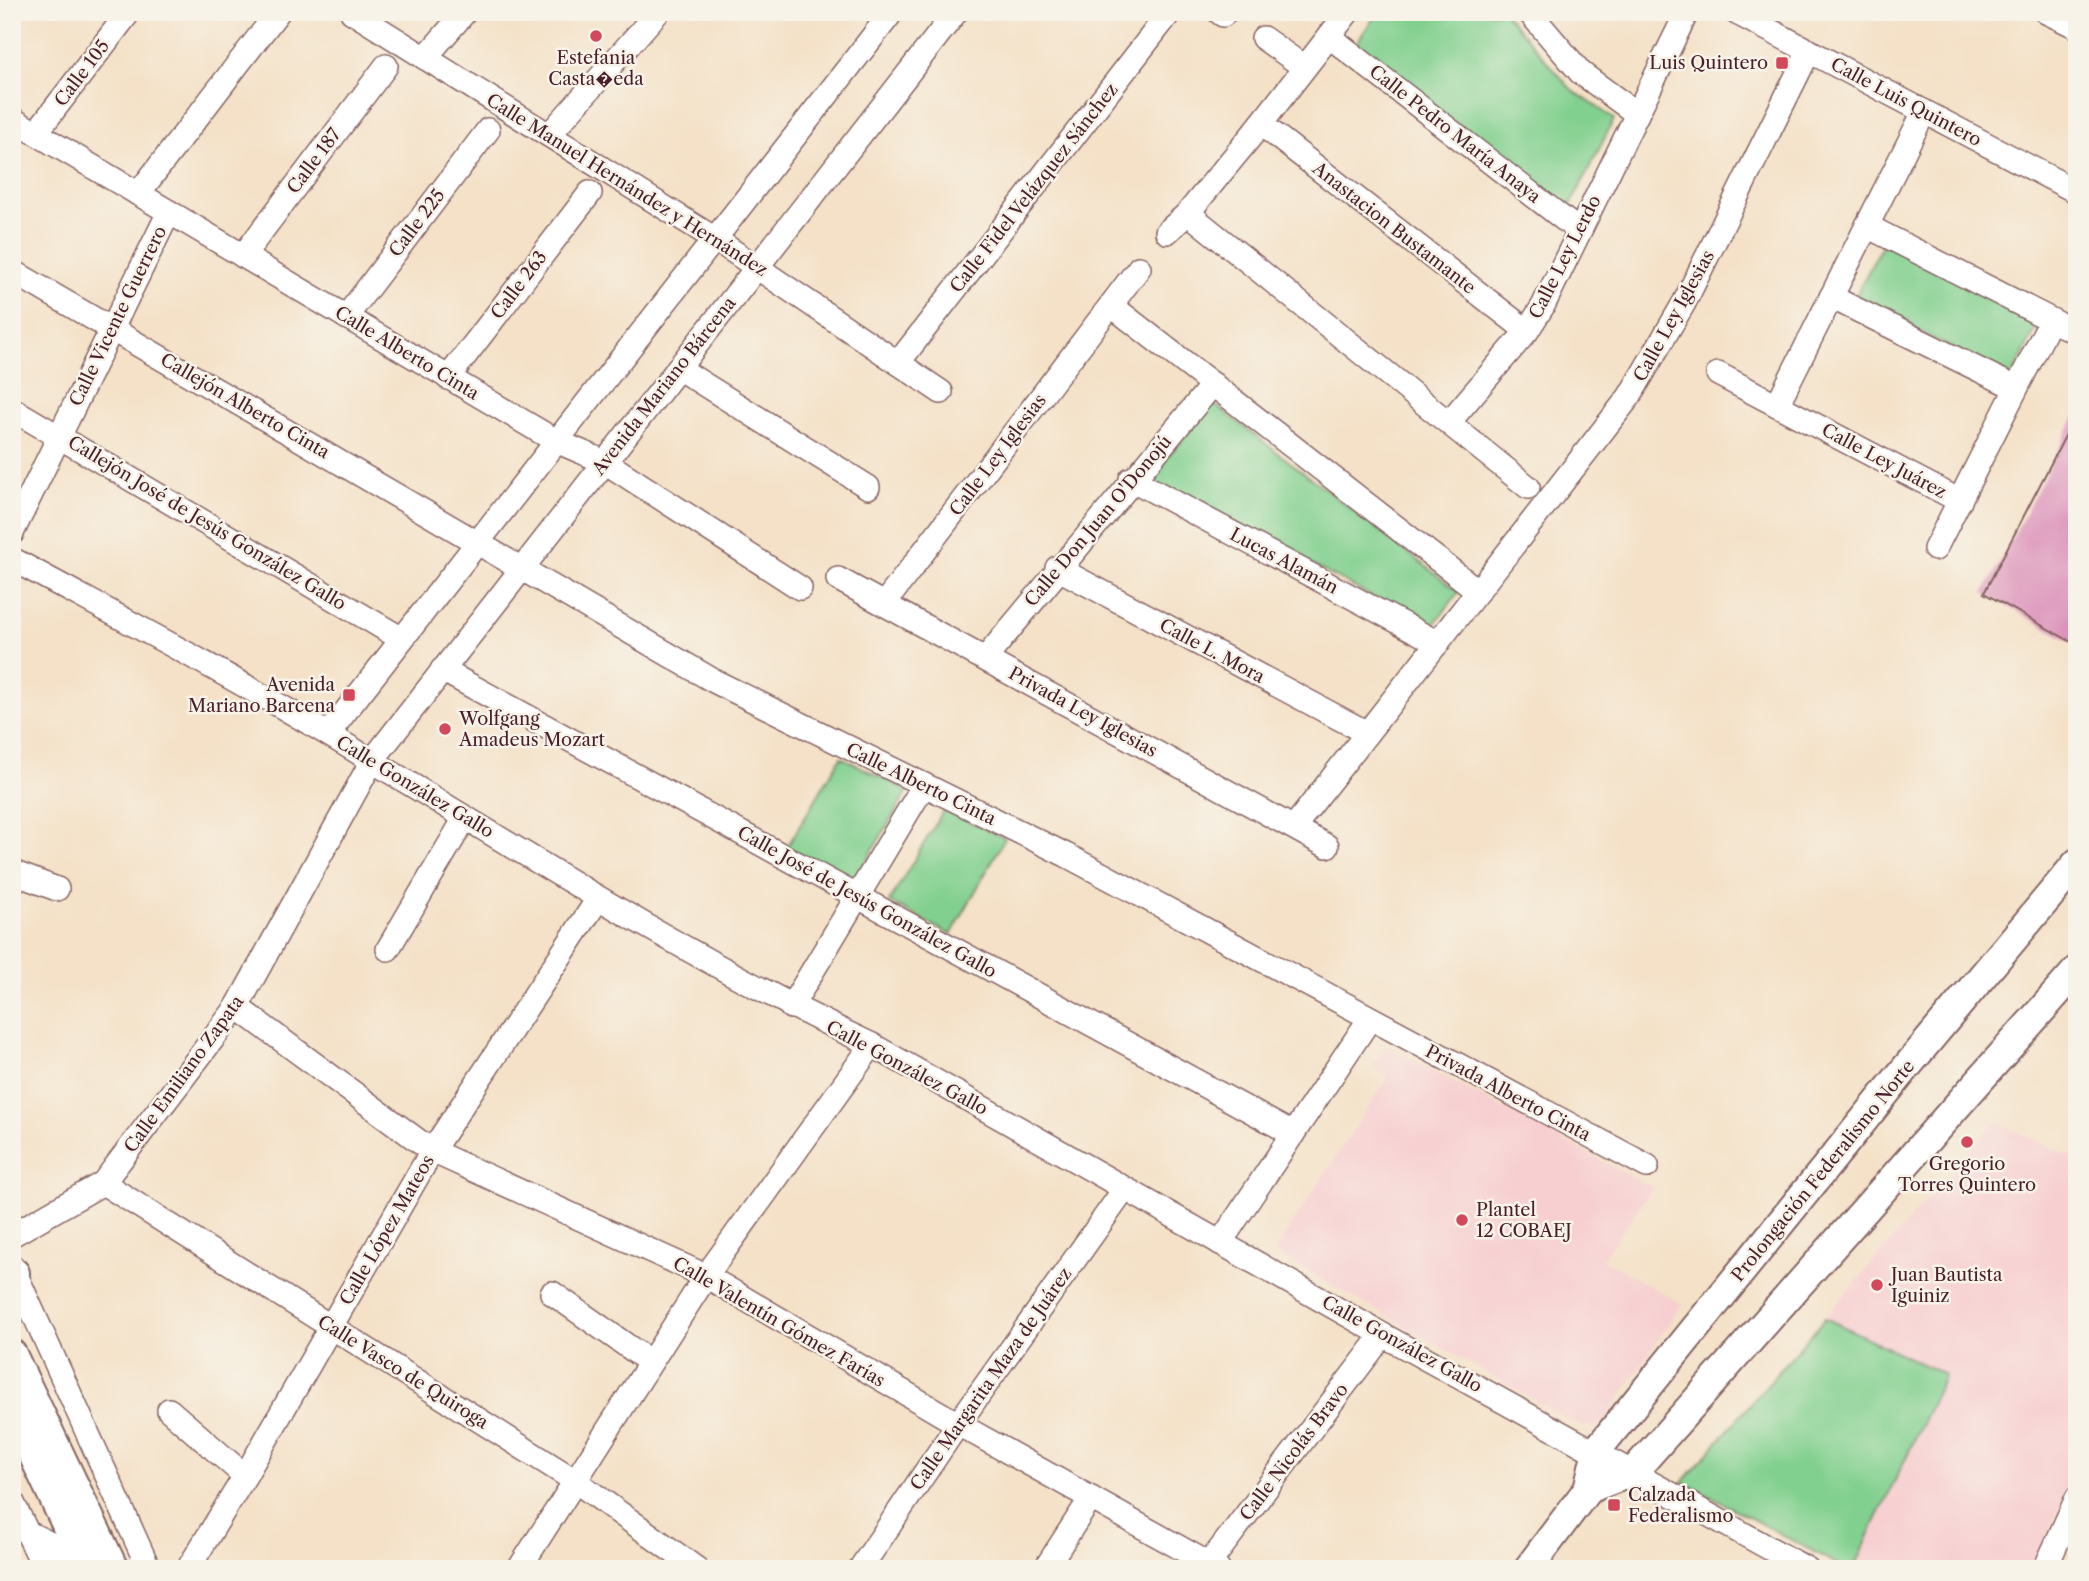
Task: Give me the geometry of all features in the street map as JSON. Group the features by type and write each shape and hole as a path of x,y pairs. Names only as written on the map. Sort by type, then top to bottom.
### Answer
{"main road":[{"name":"Prolongación Federalismo Norte","path":"1528,1569 1588,1489 1597,1450 1909,1064 2077,863"},
{"path":"1588,1489 1634,1471 2077,970"},
{"path":"12,1354 114,1569"},
{"path":"12,1410 84,1564"}],"street":[{"name":"Calle 105","path":"36,133 129,12"},
{"path":"138,194 278,12"},
{"path":"425,58 465,12"},
{"path":"549,135 658,12"},
{"path":"328,734 892,12"},
{"name":"Avenida Mariano Bárcena","path":"372,761 956,12"},
{"name":"Calle Fidel Velázquez Sánchez","path":"898,363 1170,12"},
{"path":"1167,232 1188,213 1348,12"},
{"path":"1529,12 1581,73 1637,114"},
{"name":"Calle Ley Lerdo","path":"1450,421 1527,331 1687,12"},
{"name":"Calle Luis Quintero","path":"1735,12 2075,188"},
{"path":"2046,12 2077,27"},
{"name":"Calle Manuel Hernández y Hernández","path":"355,13 757,266 941,391"},
{"name":"Calle Pedro María Anaya","path":"1330,37 1579,231"},
{"path":"1263,38 1304,67"},
{"name":"Calle Ley Iglesias","path":"1294,828 1629,397 1656,356 1809,51"},
{"name":"Calle 187","path":"243,256 386,66"},
{"path":"1777,405 1924,111"},
{"name":"Calle Alberto Cinta","path":"12,119 556,441 605,462 800,588"},
{"name":"Anastacion Bustamante","path":"1261,124 1527,331"},
{"name":"Calle 225","path":"346,317 488,130"},
{"name":"Calle 263","path":"448,377 590,193"},
{"name":"Calle Vicente Guerrero","path":"12,533 169,212"},
{"path":"1188,213 1528,486"},
{"path":"1867,226 2077,332"},
{"name":"Calle Ley Iglesias","path":"884,604 1139,268"},
{"name":"Callejón Alberto Cinta","path":"12,271 478,542"},
{"path":"1831,298 2017,388"},
{"path":"1112,306 1478,592"},
{"name":"Calle Ley Juárez","path":"1718,374 1959,501 2051,320"},
{"path":"678,368 868,487"},
{"name":"Calle Don Juan O'Donojú","path":"985,659 1057,568 1213,384"},
{"name":"Callejón José de Jesús González Gallo","path":"12,409 402,639"},
{"name":"Lucas Alamán","path":"1131,480 1438,643"},
{"path":"1936,549 1959,501"},
{"name":"Calle Alberto Cinta","path":"478,542 714,681 1066,855 1368,1020"},
{"name":"Calle González Gallo","path":"12,559 328,734 598,899 791,1007 872,1045 1124,1190 1383,1335 1597,1450 1807,1569"},
{"name":"Calle L. Mora","path":"1057,568 1367,733"},
{"name":"Privada Ley Iglesias","path":"838,579 1327,846"},
{"name":"Calle José de Jesús González Gallo","path":"442,670 1293,1134"},
{"name":"Calle Emiliano Zapata","path":"12,1235 103,1183 237,1007 372,761"},
{"path":"791,1007 924,785"},
{"path":"388,949 465,818"},
{"path":"12,872 57,889"},
{"name":"Calle López Mateos","path":"188,1569 245,1476 432,1151 598,899"},
{"name":"Calle Valentín Gómez Farías","path":"237,1007 432,1151 706,1276 958,1424 1211,1567"},
{"path":"1220,1243 1368,1020"},
{"name":"Privada Alberto Cinta","path":"1368,1020 1647,1166"},
{"path":"519,1569 706,1276 872,1045"},
{"name":"Calle Vasco de Quiroga","path":"103,1183 574,1479 697,1569"},
{"name":"Calle Margarita Maza de Juárez","path":"860,1569 958,1424 1124,1190"},
{"path":"13,1270 149,1569"},
{"path":"552,1293 650,1362"},
{"name":"Calle Nicolás Bravo","path":"1211,1567 1383,1335"},
{"path":"169,1409 245,1476"},
{"path":"1045,1569 1091,1498"},
{"path":"2053,1566 2077,1498"},
{"path":"12,1501 20,1528 45,1569"},
{"path":"20,1528 84,1564"}],"shaded area":[{"name":"Plantel 12 COBAEJ","path":"1386,1046 1653,1188 1602,1259 1682,1304 1602,1425 1582,1427 1274,1252 1388,1077 1373,1066"},
{"path":"1995,1121 2077,1160 2077,1472 2030,1569 1853,1569 1945,1376 1825,1318"}],"green space":[{"path":"1378,12 1504,12 1571,89 1614,119 1569,209 1354,46"},
{"path":"1883,243 2040,321 2011,378 1854,299"},
{"path":"1213,403 1459,592 1431,628 1149,479"},
{"path":"841,757 908,791 853,883 787,847"},
{"path":"944,810 1005,838 951,935 889,902"},
{"path":"1825,1318 1945,1375 1853,1569 1846,1569 1683,1482"}],"building":[{"path":"2077,413 2077,645 1984,593"}],"place":[{"name":"Estefania Casta�eda","path":"596,36"},
{"name":"Luis Quintero","path":"1782,63"},
{"name":"Avenida Mariano Barcena","path":"349,695"},
{"name":"Wolfgang Amadeus Mozart","path":"445,729"},
{"name":"Gregorio Torres Quintero","path":"1967,1142"},
{"name":"Plantel 12 COBAEJ","path":"1462,1220"},
{"name":"Juan Bautista Iguiniz","path":"1877,1285"},
{"name":"Calzada Federalismo","path":"1614,1505"}]}
